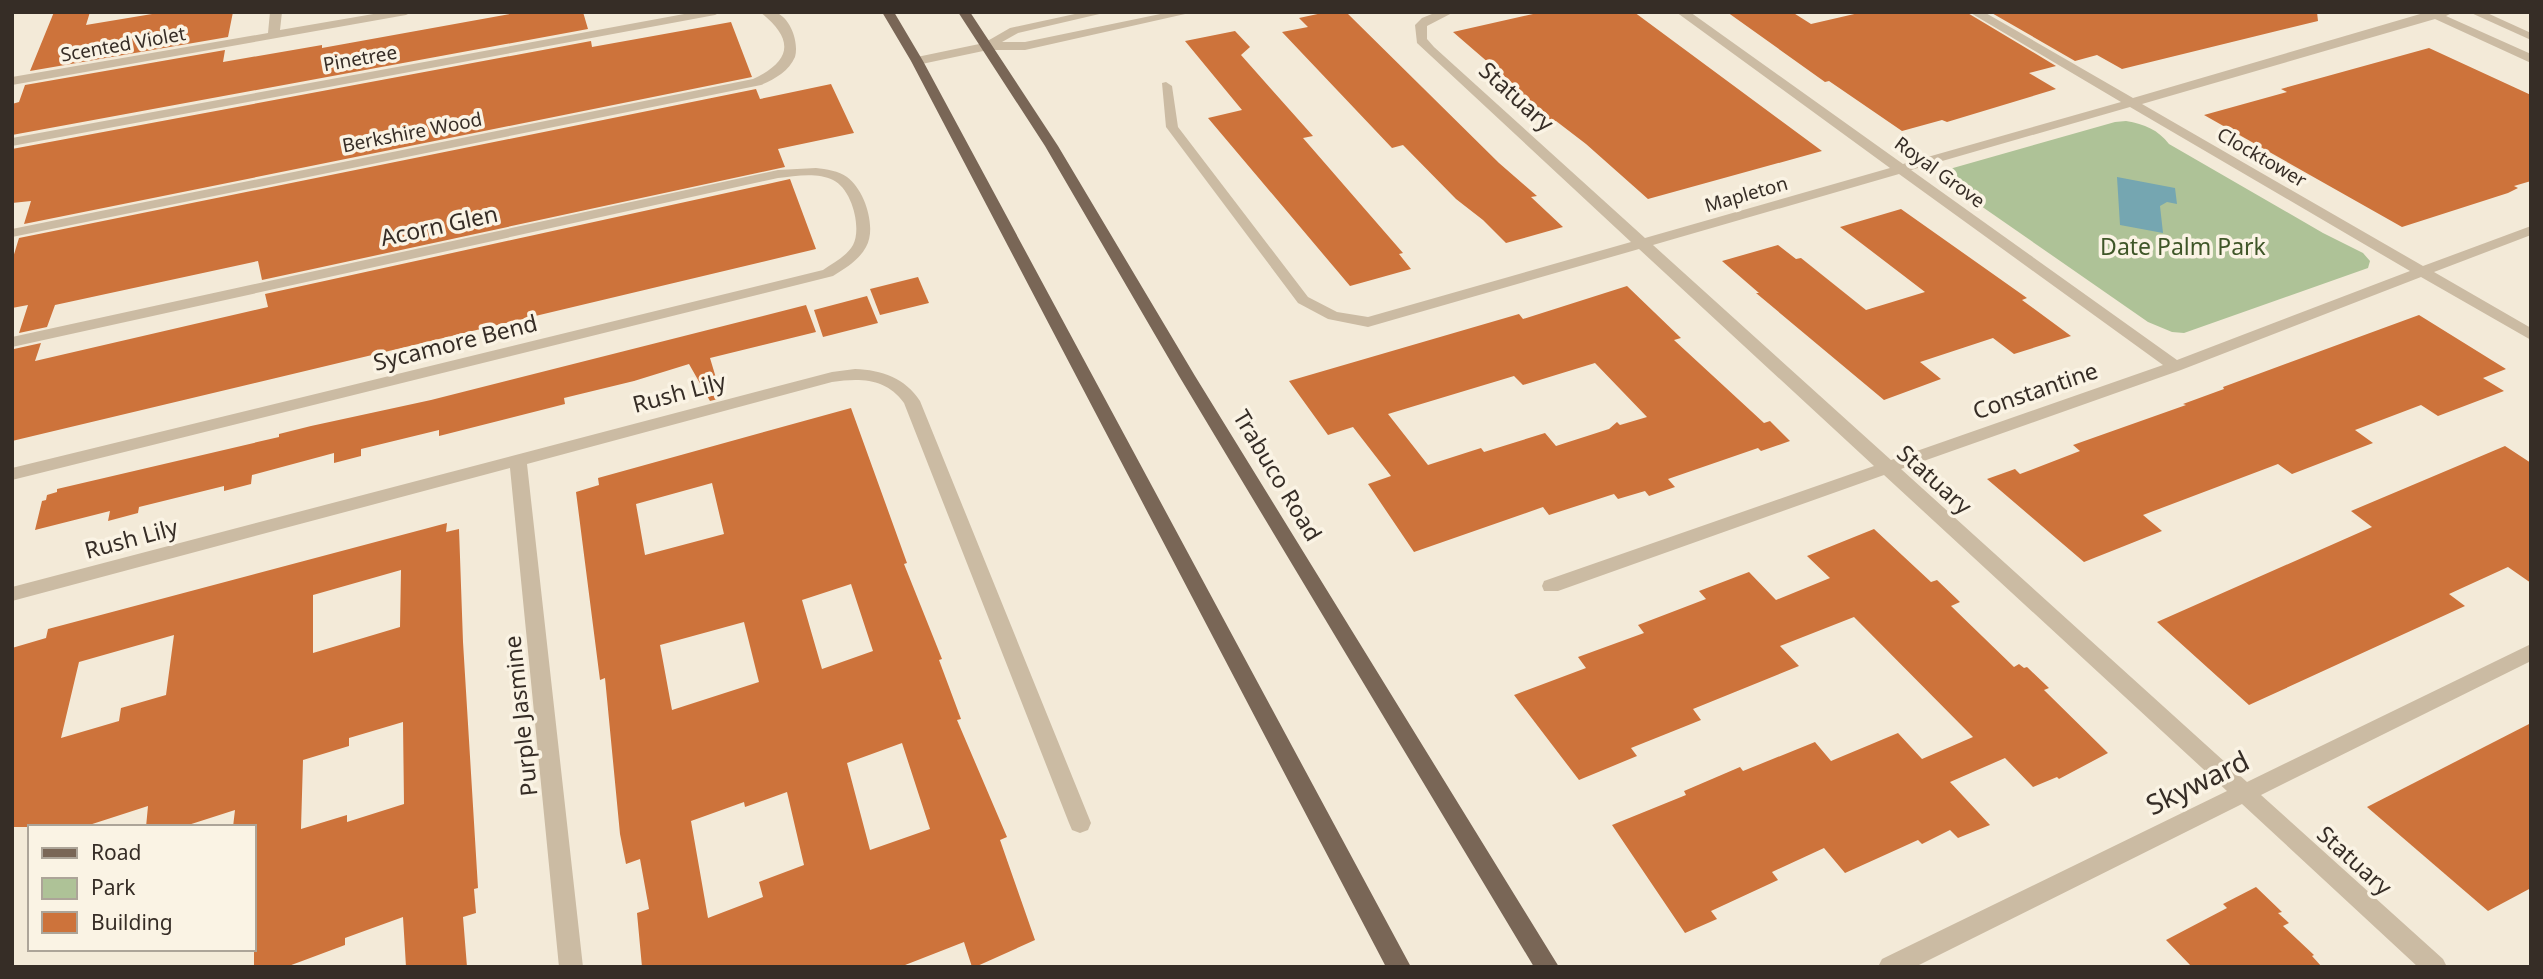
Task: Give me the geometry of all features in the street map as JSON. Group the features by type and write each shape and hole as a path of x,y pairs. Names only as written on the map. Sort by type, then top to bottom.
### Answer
{"main road":[{"path":"888,12 917,61 1399,967"},
{"name":"Trabuco Road","path":"964,12 988,46 1547,967"}],"street":[{"path":"274,35 276,12"},
{"name":"Scented Violet","path":"12,81 406,12"},
{"name":"Pinetree","path":"12,142 715,12"},
{"name":"Berkshire Wood","path":"12,233 757,82 778,72 788,60 790,48 782,22 766,12"},
{"path":"988,46 1014,30 1102,12"},
{"path":"917,61 988,46 1025,46 1188,12"},
{"name":"Statuary","path":"1448,12 1426,20 1419,32 1421,40 1430,50 2435,967"},
{"name":"Royal Grove","path":"1682,12 2175,366"},
{"name":"Clocktower","path":"1975,12 2531,335"},
{"path":"2475,12 2531,37"},
{"path":"2437,13 2531,59"},
{"name":"Mapleton","path":"1166,86 1172,127 1303,300 1333,316 1368,322 2132,104 2437,13"},
{"name":"Acorn Glen","path":"12,342 778,174 806,171 841,178 852,189 859,208"},
{"name":"Sycamore Bend","path":"12,474 828,273 852,259 863,242 864,225 859,208"},
{"name":"Constantine","path":"1551,586 1884,466 2175,366 2531,230"},
{"name":"Rush Lily","path":"12,594 832,377 873,375 891,380 904,389 912,401 1080,823"},
{"name":"Purple Jasmine","path":"518,460 571,967"},
{"name":"Skyward","path":"1890,967 2531,652"}],"green space":[{"name":"Date Palm Park","path":"2126,121 2150,128 2169,144 2323,233 2363,253 2370,261 2368,268 2184,333 2172,332 2148,322 1945,181 1946,170"}],"water":[{"path":"2117,177 2175,188 2177,204 2167,202 2160,206 2163,233 2120,225"}],"building":[{"path":"54,12 90,12 86,25 164,12 233,12 228,37 30,71"},
{"path":"521,12 583,12 588,29 12,135 12,104 19,102 25,85 225,50 223,62 322,45 322,48"},
{"path":"1327,12 1346,12 1499,163 1537,196 1531,197 1563,227 1506,243 1456,199 1403,145 1392,148 1282,32 1308,27 1299,18"},
{"path":"1542,12 1634,12 1822,151 1648,199 1586,144 1556,121 1553,122 1515,90 1519,89 1453,32"},
{"path":"1727,12 1792,12 1811,24 1863,12 1966,12 2056,66 2029,73 2056,89 1947,122 1942,120 1902,131 1829,81 1825,82"},
{"path":"1990,12 2317,12 2318,21 2122,69 2097,55 2075,61"},
{"path":"731,22 752,77 24,224 31,201 12,203 12,149 591,41 592,47"},
{"path":"1235,31 1250,47 1241,55 1313,136 1303,138 1403,253 1399,254 1411,269 1350,286 1208,118 1242,110 1185,41"},
{"path":"2429,48 2531,95 2531,181 2514,186 2518,188 2508,193 2402,227 2204,115 2287,92 2281,89"},
{"path":"831,84 854,133 778,149 785,167 262,280 258,261 55,305 47,327 19,333 28,305 12,308 12,261 19,238 756,89 760,99"},
{"path":"790,179 816,249 12,441 14,349 41,343 35,361 268,307 265,294"},
{"path":"1901,209 2027,298 2022,300 2071,336 2014,354 1993,338 1920,362 1941,379 1884,400 1756,293 1759,293 1722,261 1778,245 1796,259 1801,258 1866,310 1925,292 1840,227"},
{"path":"918,277 929,303 880,315 870,289"},
{"path":"1627,286 1681,338 1674,340 1764,423 1770,421 1790,441 1761,451 1758,448 1668,479 1675,487 1649,496 1645,491 1618,499 1614,494 1549,515 1543,507 1414,552 1368,484 1391,476 1353,427 1328,435 1289,381 1519,314 1523,319","holes":["1595,363 1647,417 1620,425 1617,422 1609,429 1556,446 1545,433 1484,452 1481,448 1428,465 1388,414 1514,376 1523,385"]},
{"path":"867,296 878,323 823,337 814,310"},
{"path":"806,305 816,332 710,358 722,398 710,401 689,364 564,398 565,404 439,436 439,430 361,449 361,456 334,463 334,453 252,475 251,484 224,491 224,486 139,507 138,513 108,521 110,511 35,530 42,501 46,500 47,495 57,492 57,489 279,437 279,434 311,426 431,400"},
{"path":"2419,315 2506,369 2483,378 2504,391 2438,416 2421,405 2355,430 2373,443 2292,474 2278,464 2143,515 2162,531 2084,562 1987,479 2015,469 2020,474 2080,451 2073,445 2186,405 2183,404 2224,389 2223,387"},
{"path":"851,408 907,563 904,564 942,659 939,660 961,719 957,720 1007,837 1000,840 1035,940 975,967 972,967 964,942 900,967 642,967 637,913 649,909 640,859 626,864 620,834 605,678 600,680 576,492 599,485 598,478","holes":["712,483 724,534 645,555 636,504","851,584 873,651 822,669 802,600","744,622 759,682 672,710 660,645","902,743 930,829 870,850 847,763","787,792 804,865 759,882 763,897 708,918 691,821 744,802 745,807"]},
{"path":"2505,446 2531,463 2531,583 2508,567 2449,594 2465,606 2249,705 2157,622 2372,527 2351,511"},
{"path":"447,523 446,532 459,529 478,888 474,889 476,913 463,917 467,967 406,967 403,917 345,938 345,945 286,967 254,967 256,825 233,825 235,810 188,825 146,825 148,806 89,825 12,827 12,648 46,638 48,629","holes":["401,570 400,627 313,653 313,595","174,635 166,695 121,708 119,721 61,738 79,662","403,722 404,804 347,822 347,815 301,829 303,760 349,746 349,738"]},
{"path":"1874,529 1931,582 1937,580 1960,602 1951,606 2014,667 2019,664 2027,667 2049,688 2044,690 2108,753 2059,779 2057,777 2033,787 2005,758 1950,782 1990,825 1958,838 1950,830 1922,844 1918,840 1845,873 1824,848 1772,872 1778,880 1711,911 1717,919 1685,933 1612,825 1686,795 1684,791 1740,767 1743,771 1815,742 1831,761 1898,733 1922,759 1973,737 1854,617 1780,646 1799,666 1693,709 1701,720 1631,748 1637,756 1579,780 1514,695 1586,668 1578,657 1644,633 1638,625 1706,599 1699,591 1749,572 1776,600 1830,578 1807,556"},
{"path":"2531,723 2531,888 2488,911 2367,807"},
{"path":"2256,887 2282,912 2278,913 2289,923 2283,926 2314,955 2312,956 2322,967 2192,967 2166,940 2227,908 2223,904"}]}
